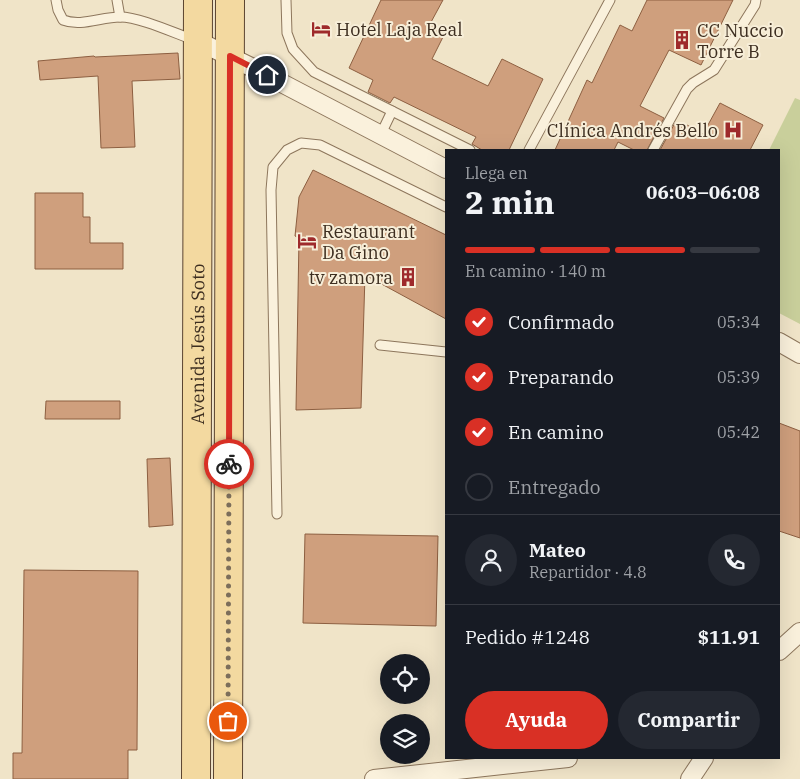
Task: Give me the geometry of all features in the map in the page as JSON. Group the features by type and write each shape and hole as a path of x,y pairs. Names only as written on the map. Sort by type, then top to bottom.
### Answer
{"main road":[{"name":"Avenida Jesús Soto","path":"196,779 198,0"},
{"name":"Avenida Jesús Soto","path":"228,779 230,0"}],"street":[{"path":"198,41 445,168"},
{"path":"780,343 800,354"},
{"path":"780,650 800,632"},
{"path":"374,779 477,773 562,759"},
{"path":"690,779 703,759"}],"lane":[{"path":"56,0 63,20 72,23 120,17 132,19 198,41"},
{"path":"117,0 120,17"},
{"path":"286,0 287,33 293,49 314,72 468,149"},
{"path":"530,149 610,0"},
{"path":"655,149 687,89 714,70 755,5 756,0"},
{"path":"380,136 392,111"},
{"path":"277,514 271,190 273,167 287,150 294,146 301,143 320,145 445,207"},
{"path":"380,345 445,352"}],"green space":[{"path":"795,98 800,100 800,324 780,314 780,149 770,149"}],"building":[{"name":"Hotel Laja Real","path":"381,0 443,0 430,24 446,31 432,59 488,86 502,59 543,79 509,149 480,149 472,144 476,137 394,97 390,103 368,92 373,80 349,68"},
{"path":"647,0 733,0 701,65 669,50 640,106 664,118 648,149 632,149 618,142 614,149 555,149 587,80 592,83 620,25 632,31"},
{"path":"178,53 180,79 132,81 135,147 101,148 98,76 40,80 38,61 94,56"},
{"name":"Clínica Andrés Bello","path":"720,103 763,125 751,149 661,149 675,123 685,128 687,125 703,134"},
{"path":"313,170 445,235 445,318 365,275 361,408 296,410 299,238 295,236 299,197"},
{"path":"35,193 83,193 83,217 90,217 90,243 123,243 123,269 35,269"},
{"path":"46,401 120,401 120,419 45,419"},
{"path":"780,423 800,431 800,538 780,531"},
{"path":"170,458 173,525 149,527 147,459"},
{"path":"305,534 438,536 436,626 303,623"},
{"path":"24,570 138,571 137,750 128,750 128,779 13,779 13,753 22,753"}],"way so far":[{"path":"228,721 229,464"}],"place":[{"name":"Hotel Laja Real","path":"321,29"},
{"name":"CC Nuccio Torre B","path":"682,40"},
{"name":"Clínica Andrés Bello","path":"733,130"},
{"name":"Restaurant Da Gino","path":"307,241"},
{"name":"tv zamora","path":"408,277"}],"route":[{"path":"229,464 230,56 267,75"}]}
